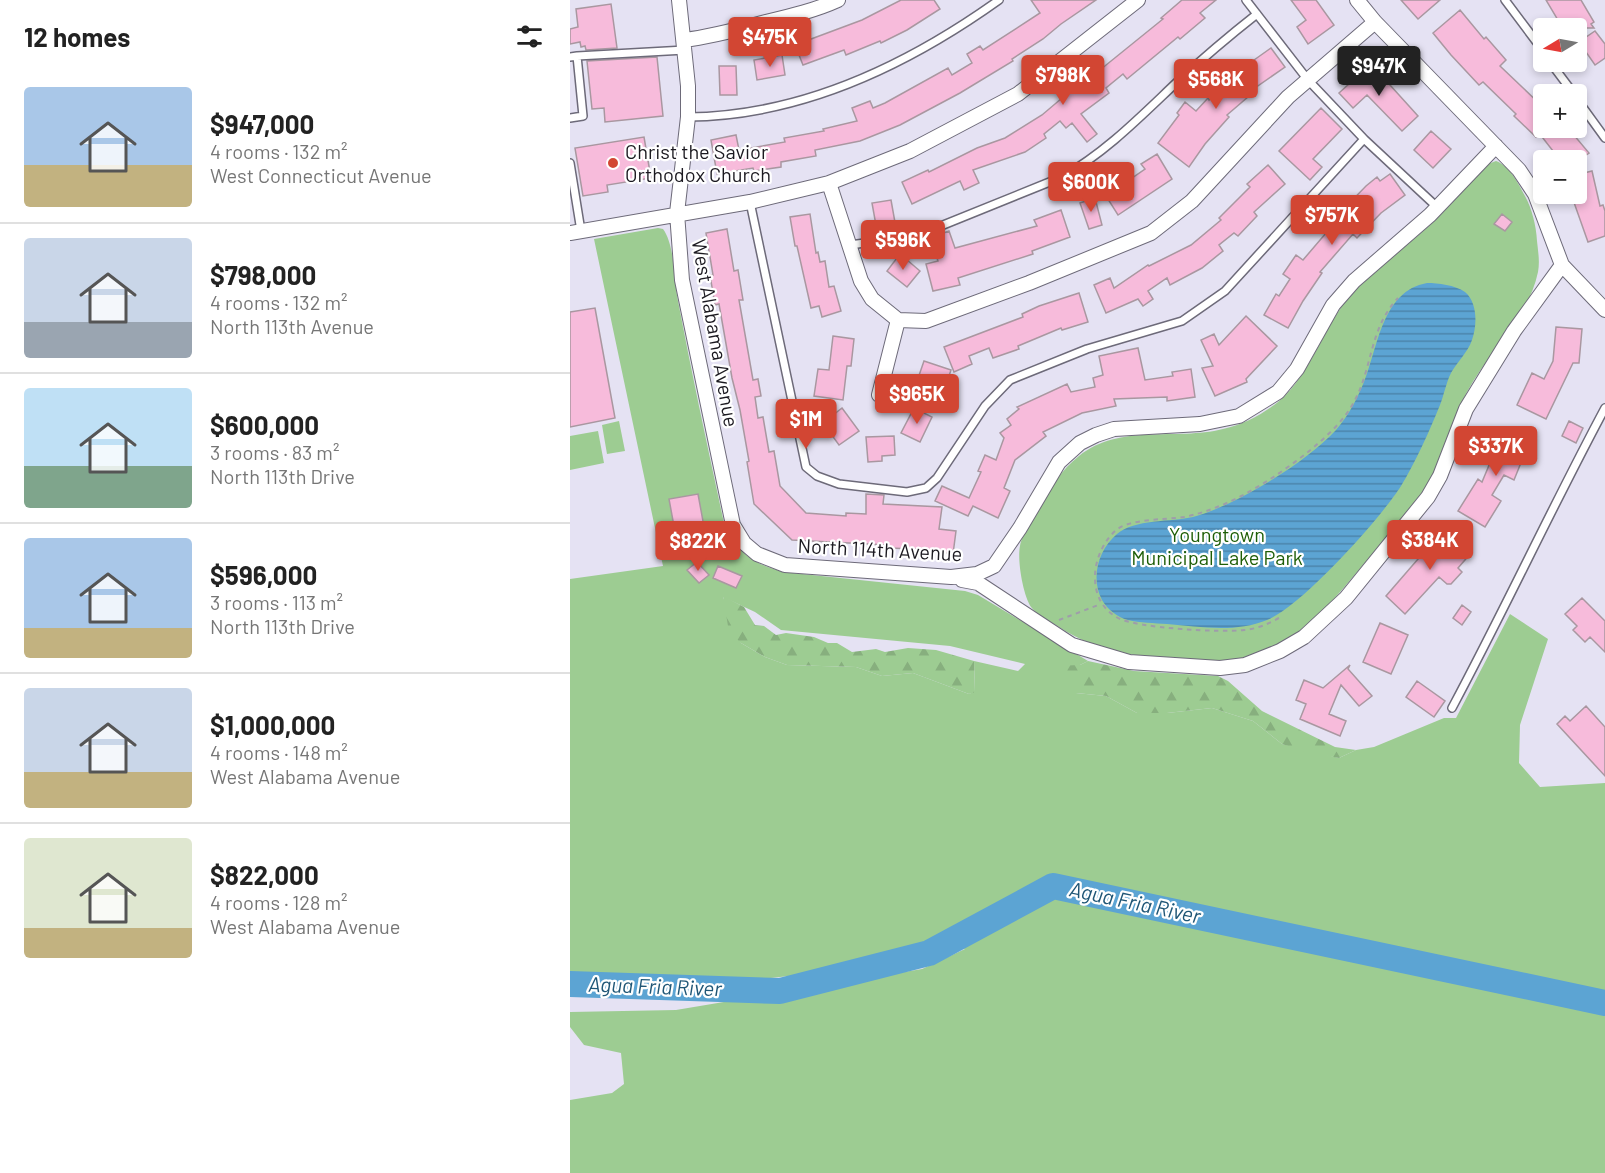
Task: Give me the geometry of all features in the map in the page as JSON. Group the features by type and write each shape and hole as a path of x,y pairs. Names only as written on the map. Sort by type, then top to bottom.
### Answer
{"street":[{"name":"West Alabama Avenue","path":"679,0 688,86 688,117 677,213 682,280 731,519 737,535 757,554"},
{"path":"684,45 706,37 784,18 838,0"},
{"path":"575,232 750,202 829,183 910,152 1018,94 1138,0"},
{"path":"1357,0 1375,22 1519,170 1535,194 1562,266 1605,310"},
{"path":"829,183 861,281 872,299 898,320 926,321 1029,283 1151,233 1192,201 1288,97 1375,22"},
{"name":"North 114th Avenue","path":"757,554 774,562 805,568 951,578 976,574 994,566 1020,528 1059,462 1080,443 1114,429 1200,424 1239,416 1278,392 1297,369 1333,305 1347,289 1437,207 1496,146"},
{"path":"951,578 978,584 1072,645 1129,662 1220,668 1245,665 1280,651 1304,637 1346,597 1428,497 1440,476 1467,409 1514,331 1562,266"},
{"path":"879,395 898,320"}],"lane":[{"path":"688,117 721,117 760,111 835,89 878,72 931,44 999,0"},
{"path":"1246,0 1308,80 1364,139 1437,207"},
{"path":"1505,0 1533,37"},
{"path":"849,245 916,236 1062,177 1084,164 1111,143 1257,14"},
{"path":"570,118 583,116 574,56 684,45"},
{"path":"1587,113 1605,138"},
{"path":"750,202 806,467 817,476 839,484 907,492 926,488 938,478 985,406 1010,380 1087,349 1182,321 1225,291 1364,139"},
{"path":"570,163 575,232"},
{"path":"1452,708 1488,642 1605,408"}],"path":[{"path":"1278,618 1267,625 1244,630 1161,627 1125,621 1101,604 1095,586 1097,560 1104,545 1119,528 1142,522 1184,517 1226,503 1250,491 1293,463 1334,429 1355,400 1379,326 1398,298"},
{"path":"1059,620 1101,604"}],"green space":[{"name":"Youngtown Municipal Lake Park","path":"1496,161 1513,175 1532,212 1539,260 1533,288 1517,319 1467,392 1428,484 1393,531 1315,618 1292,637 1263,652 1230,660 1196,661 1131,655 1108,650 1076,637 1033,610 1025,594 1021,577 1019,552 1021,543 1051,488 1071,463 1095,446 1112,440 1130,436 1186,434 1223,429 1245,422 1272,407 1290,391 1300,378 1333,320 1352,293 1437,219 1488,164"},
{"path":"658,228 663,229 667,236 672,254 678,301 724,523 741,549 762,564 783,572 965,591 978,595 1088,661 1080,665 1076,693 1106,696 1137,713 1167,713 1212,708 1253,721 1282,744 1339,758 1356,750 1374,747 1444,718 1456,718 1510,614 1548,639 1520,725 1519,763 1540,787 1605,783 1605,1173 570,1173 570,1100 612,1093 624,1084 621,1053 584,1045 570,1027 570,1012 676,1010 922,969 965,949 944,941 798,975 657,991 621,982 583,982 570,979 570,579 663,566 594,239","holes":["723,597 755,612 781,630 950,646 1025,664 1018,671 974,661 975,691 969,694 913,673 882,676 856,667 787,665 765,657 741,643"]},
{"path":"619,421 625,451 607,454 602,425"},
{"path":"598,431 604,463 570,470 570,436"},
{"path":"723,596 744,607 755,625 764,626 776,635 786,633 814,637 828,643 837,643 852,652 876,649 885,652 908,648 936,650 974,661 975,692 969,694 913,673 882,676 856,667 787,665 765,657 741,643 729,632"},
{"path":"1088,661 1134,671 1218,676 1228,681 1262,711 1335,747 1356,750 1339,758 1306,752 1282,744 1253,721 1212,708 1167,713 1137,713 1106,696 1076,693 1061,683 1054,666 1080,665"}],"water":[{"path":"1427,283 1456,288 1465,292 1469,297 1475,315 1472,340 1451,373 1431,426 1401,486 1359,539 1300,598 1282,612 1255,624 1218,628 1133,621 1116,615 1102,600 1097,582 1101,555 1111,540 1124,529 1133,526 1193,517 1229,503 1289,469 1307,456 1336,430 1352,407 1364,382 1378,337 1391,309 1400,297 1412,288"}],"building":[{"path":"901,0 934,0 940,9 881,43 880,41 846,55 844,50 803,65 795,45 862,20"},
{"path":"1031,0 1096,0 1012,59 1013,61 900,125 860,141 815,150 816,156 781,162 781,167 754,171 753,168 717,174 711,140 736,135 739,150 785,142 784,138 824,131 823,129 857,121 852,108 870,101 873,108 948,68 952,75 972,63 967,54 980,46 983,50 1040,13"},
{"path":"1182,0 1216,0 1200,13 1205,18 1127,79 1123,74 1106,88 1109,93 1081,114 1097,134 1087,142 1072,123 1066,128 1060,121 1044,134 1046,138 1025,152 973,170 979,183 964,190 960,181 912,204 902,182 928,170 929,172 977,148 1005,138 1042,115 1163,19 1161,18"},
{"path":"1291,0 1316,0 1334,25 1308,44 1297,27 1306,20"},
{"path":"1401,0 1440,0 1418,19"},
{"path":"1546,0 1581,0 1594,22 1591,24 1594,28 1587,28 1587,18 1557,18"},
{"path":"611,4 617,48 586,50 585,46 581,47 580,42 570,44 570,29 578,27 576,9"},
{"path":"1460,10 1484,39 1486,37 1506,60 1500,66 1533,98 1533,134 1483,82 1479,85 1433,33"},
{"path":"1595,31 1605,44 1605,58 1595,65 1587,54 1587,36"},
{"path":"1271,48 1285,67 1255,88 1256,90 1227,115 1229,117 1205,144 1189,167 1158,143 1179,115 1177,113 1185,102 1196,111 1247,65"},
{"path":"782,55 785,75 757,80 754,60"},
{"path":"657,57 663,116 605,122 604,108 592,109 587,61"},
{"path":"1371,64 1418,116 1402,131 1367,95 1353,108 1339,93"},
{"path":"719,66 736,66 737,95 720,95"},
{"path":"1321,108 1342,129 1313,159 1322,167 1310,180 1279,151"},
{"path":"1431,131 1451,149 1433,168 1414,150"},
{"name":"Christ the Savior Orthodox Church","path":"644,137 651,178 607,185 608,192 583,196 575,148"},
{"path":"1543,138 1576,138 1586,150 1552,150"},
{"path":"1157,154 1172,179 1118,215 1106,196 1145,169 1141,164"},
{"path":"1268,165 1285,184 1254,212 1257,216 1238,236 1234,233 1219,245 1223,251 1202,268 1170,285 1167,278 1148,291 1153,299 1143,306 1138,299 1106,313 1094,285 1110,278 1114,288 1148,265 1191,245 1221,220 1219,218 1250,187 1247,184"},
{"path":"1592,171 1600,206 1603,205 1605,211 1605,236 1588,242 1575,204 1587,204 1587,172"},
{"path":"1390,174 1405,195 1381,213 1357,238 1353,234 1320,272 1322,273 1288,328 1264,315 1276,294 1279,296 1290,279 1283,274 1296,255 1303,260 1338,219 1336,217 1366,186 1377,177 1380,181"},
{"path":"1095,198 1102,225 1089,229 1080,203"},
{"path":"891,200 896,228 877,231 872,203"},
{"path":"1061,210 1070,237 1032,251 1033,254 958,278 960,285 933,291 926,264 938,261 930,238 949,231 955,248 1037,226 1034,220"},
{"path":"810,214 816,253 818,252 820,262 825,261 829,287 834,286 841,311 822,317 819,306 811,308 790,217"},
{"path":"1502,214 1512,222 1505,231 1494,224"},
{"path":"727,229 734,271 738,270 743,300 739,300 753,380 758,379 761,396 755,397 758,418 763,417 769,452 774,451 780,486 806,513 846,516 846,513 866,514 866,494 884,495 883,504 942,507 939,529 956,531 953,554 918,549 887,548 887,545 792,540 754,504 740,410 719,304 715,305 710,275 713,275 706,233"},
{"path":"900,254 920,271 907,287 887,271"},
{"path":"1079,293 1088,322 1062,330 1061,328 1018,346 1019,349 993,358 989,348 969,356 972,364 954,372 944,347 1023,317 1022,314 1039,306"},
{"path":"595,308 615,418 570,427 570,312"},
{"path":"1246,316 1277,346 1246,379 1247,382 1215,396 1202,368 1213,366 1201,340 1214,334 1219,345"},
{"path":"1556,327 1582,329 1579,363 1573,363 1546,419 1517,405 1532,373 1544,379 1553,361"},
{"path":"833,336 854,339 851,366 847,366 843,400 814,396 818,369 829,370"},
{"path":"1138,348 1145,380 1173,376 1172,372 1191,369 1195,397 1167,401 1167,397 1114,399 1116,406 1082,413 1043,432 1046,436 1015,460 1004,488 1010,491 998,518 973,506 968,516 935,501 942,486 969,498 981,472 978,471 985,455 996,460 1004,438 1000,433 1011,425 1007,419 1019,409 1017,407 1067,384 1071,392 1095,387 1093,378 1103,375 1099,356"},
{"path":"924,361 951,370 942,396 915,387"},
{"path":"842,408 859,431 839,445 823,423"},
{"path":"914,408 932,417 920,442 901,433"},
{"path":"1569,421 1583,428 1576,443 1562,436"},
{"path":"1505,427 1531,438 1514,480 1504,475 1492,495 1501,501 1485,527 1458,511 1478,479 1482,482"},
{"path":"894,436 895,455 882,456 882,461 868,462 866,437"},
{"path":"698,494 707,543 678,548 669,499"},
{"path":"1444,529 1471,553 1458,568 1462,572 1451,584 1447,584 1439,577 1405,614 1386,596"},
{"path":"697,562 709,575 699,583 687,570"},
{"path":"718,566 742,576 736,588 713,578"},
{"path":"1582,598 1605,621 1605,652 1590,637 1585,642 1573,630 1577,626 1565,614"},
{"path":"1462,605 1471,612 1462,625 1453,618"},
{"path":"1380,623 1408,635 1391,674 1363,662"},
{"path":"1350,665 1348,669 1372,696 1359,706 1341,685 1329,714 1346,721 1340,736 1300,719 1306,704 1296,700 1304,680 1323,688"},
{"path":"1417,681 1445,701 1434,717 1406,697"},
{"path":"1586,706 1605,727 1605,776 1557,724 1565,716 1570,721"}],"waterway":[{"name":"Agua Fria River","path":"570,984 780,991 929,953 1053,886 1605,1003"}],"place":[{"name":"Christ the Savior Orthodox Church","path":"613,163"}]}
